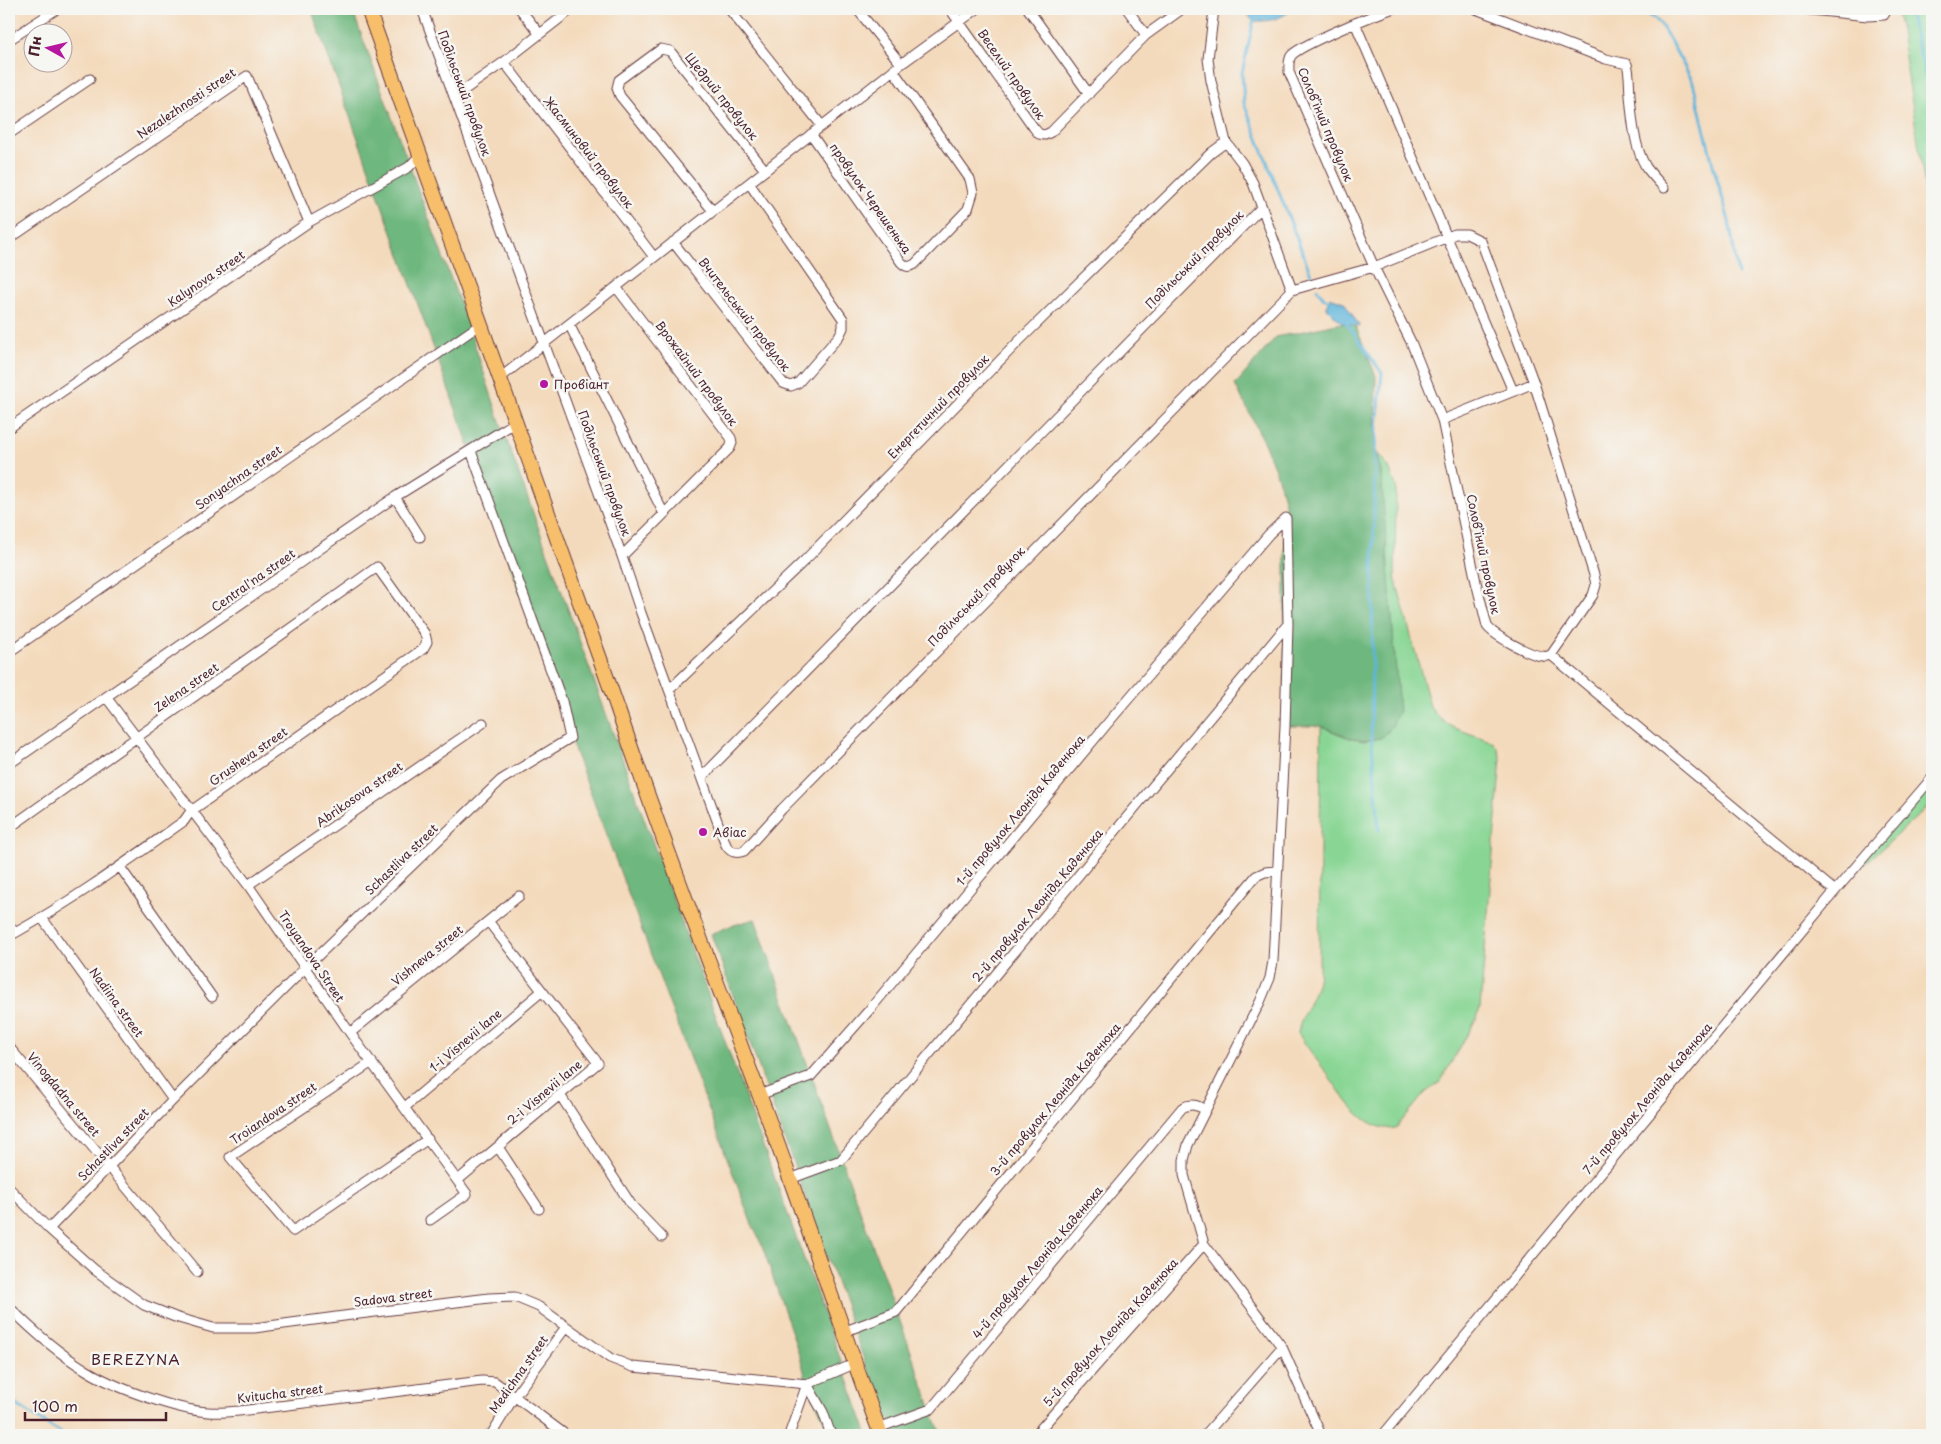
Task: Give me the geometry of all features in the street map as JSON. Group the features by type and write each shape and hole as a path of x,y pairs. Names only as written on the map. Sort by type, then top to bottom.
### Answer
{"highway":[{"path":"368,9 648,798 759,1094 879,1431"}],"street":[{"path":"9,40 57,9"},
{"name":"Подільський провулок","path":"422,9 726,845 735,852 744,851 1292,290"},
{"path":"520,9 539,33"},
{"path":"454,97 504,62 572,9"},
{"path":"729,9 822,126"},
{"path":"857,9 897,67"},
{"path":"950,9 960,22"},
{"path":"500,378 897,67 977,9"},
{"path":"1028,9 1089,94"},
{"path":"1127,9 1146,35"},
{"name":"Веселий провулок","path":"960,22 1039,134 1045,135 1051,132 1146,35 1182,9"},
{"path":"1214,9 1208,59 1211,81 1226,142 1248,172 1292,290 1374,267 1455,234 1467,234 1480,241 1534,383 1596,585 1594,595 1551,655 1835,890"},
{"name":"Соловʼїний провулок","path":"1391,9 1355,23 1296,52 1291,56 1289,72 1374,267 1411,342 1442,420 1487,626 1496,636 1538,656 1551,655"},
{"path":"1476,9 1606,59 1627,64 1632,114 1639,150 1646,167 1664,188"},
{"path":"1802,9 1868,16 1884,15 1887,9"},
{"path":"1355,23 1513,391"},
{"name":"Щедрий провулок","path":"713,211 620,96 617,88 619,80 661,49 670,51 765,170"},
{"name":"Жасминовий провулок","path":"504,62 654,257"},
{"name":"провулок Черешенька","path":"811,134 901,262 905,266 910,267 915,264 968,209 973,193 970,179 897,67"},
{"name":"Nezalezhnosti street","path":"9,239 247,76 309,222"},
{"path":"9,134 90,80"},
{"name":"Енергетичний провулок","path":"670,689 811,554 1020,340 1211,153 1226,142"},
{"name":"Kalynova street","path":"9,428 309,222 409,167 420,155"},
{"name":"Вчительський провулок","path":"674,242 782,383 791,386 798,383 839,336 843,328 843,319 749,183"},
{"name":"Подільський провулок","path":"702,777 1262,207"},
{"name":"Врожайний провулок","path":"616,287 732,440 730,448 622,556"},
{"name":"Sonyachna street","path":"9,652 481,324"},
{"path":"568,324 664,514"},
{"path":"1442,420 1534,383"},
{"name":"Central'na street","path":"9,764 395,497 516,422"},
{"name":"Schastliva street","path":"49,1230 173,1100 304,969 501,780 570,738 562,701 471,451"},
{"path":"395,497 420,537"},
{"name":"1-й провулок Леоніда Каденюка","path":"759,1094 811,1076 898,976 1107,724 1269,534 1286,518 1288,624"},
{"name":"Zelena street","path":"9,828 377,567"},
{"name":"Grusheva street","path":"9,925 15,933 42,918 120,867 184,821 191,811 423,649 428,642 425,634 377,567"},
{"path":"1288,624 1273,961 1270,978 1255,1012 1188,1145 1185,1153 1184,1168 1204,1244 1282,1347 1321,1435"},
{"name":"2-й провулок Леоніда Каденюка","path":"790,1179 841,1160 1288,624"},
{"name":"Troyandova Street","path":"106,697 248,885 304,969 467,1194 430,1220"},
{"name":"Abrikosova street","path":"248,885 483,723"},
{"name":"7-й провулок Леоніда Каденюка","path":"1382,1435 1835,890 1932,778"},
{"path":"120,867 212,997"},
{"name":"3-й провулок Леоніда Каденюка","path":"843,1332 896,1312 1256,876 1265,872 1276,871"},
{"name":"Vishneva street","path":"350,1033 519,896"},
{"name":"Nadiina street","path":"42,918 173,1100"},
{"path":"488,921 541,992"},
{"name":"2-i Visnevii lane","path":"458,1180 598,1063 541,992"},
{"name":"1-i Visnevii lane","path":"405,1107 541,992"},
{"name":"Vinogdadna street","path":"9,1047 197,1272"},
{"name":"Troiandova street","path":"372,1062 230,1157 293,1231 428,1139"},
{"path":"560,1095 632,1206 662,1237"},
{"name":"4-й провулок Леоніда Каденюка","path":"879,1431 931,1410 1182,1108 1194,1104 1206,1110"},
{"path":"498,1147 539,1209"},
{"name":"Sadova street","path":"9,1188 49,1230 95,1270 144,1305 158,1312 213,1328 254,1328 515,1296 539,1307 610,1358 633,1367 807,1384"},
{"name":"5-й провулок Леоніда Каденюка","path":"1035,1435 1204,1244"},
{"name":"Kvitucha street","path":"9,1307 50,1344 87,1372 132,1391 195,1410 209,1412 239,1411 482,1381 495,1382 566,1435"},
{"name":"Medichna street","path":"491,1435 514,1397 566,1327"},
{"path":"1205,1435 1282,1347"},
{"path":"789,1435 807,1384 854,1364"},
{"path":"807,1384 823,1412 831,1435"}],"green space":[{"path":"311,9 352,9 868,1435 831,1435 807,1384 802,1363 763,1248 751,1222 570,738 471,451"},
{"path":"1896,9 1932,9 1932,233 1901,31"},
{"path":"1354,322 1376,376 1375,450 1381,472 1399,711 1391,728 1381,738 1364,741 1350,738 1321,726 1285,726 1285,503 1270,457 1235,385 1276,337"},
{"path":"1375,450 1389,468 1396,486 1395,577 1430,706 1435,714 1452,727 1493,742 1501,758 1480,1008 1477,1018 1440,1082 1425,1093 1396,1128 1384,1128 1373,1124 1355,1110 1346,1101 1298,1033 1319,975 1321,726 1349,738 1364,740 1381,737 1391,728 1381,472"},
{"path":"1932,778 1932,803 1835,891"},
{"path":"755,919 941,1435 891,1435 711,934"}],"water":[{"path":"1243,9 1293,9 1270,20 1253,21"},
{"path":"1330,297 1344,302 1360,327 1342,323 1326,307"}],"waterway":[{"path":"1634,9 1655,18 1663,28 1693,82 1729,221 1738,274"},
{"path":"1908,9 1932,98"},
{"path":"1254,19 1242,73 1244,103 1312,277"},
{"path":"1317,289 1324,298 1331,302"},
{"path":"1345,321 1382,373 1375,450 1371,731 1379,830"},
{"path":"9,1400 64,1435"},
{"path":"481,1435 486,1428"}],"place":[{"name":"Провіант","path":"544,384"},
{"name":"Авіас","path":"703,832"}],"district":[{"name":"BEREZYNA","path":"136,1358"}]}
